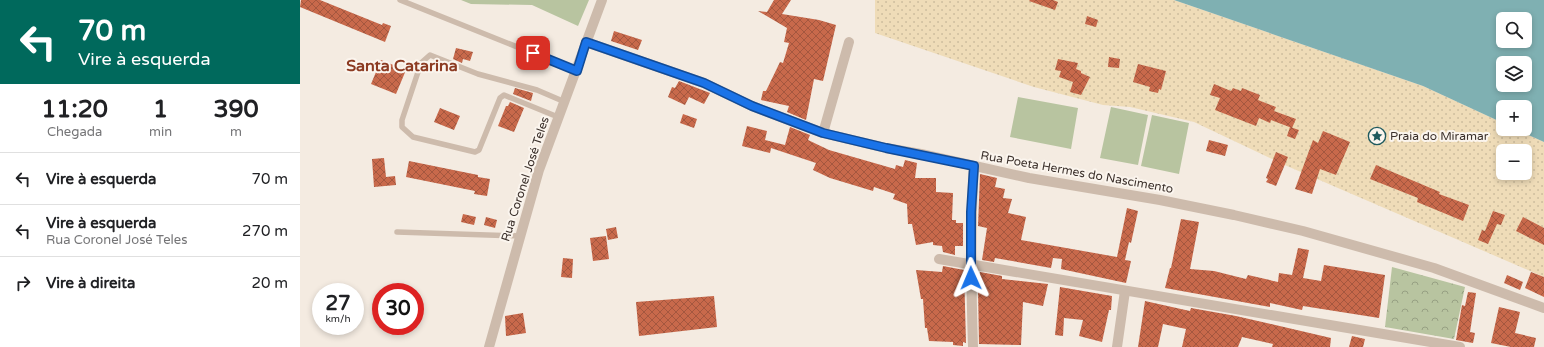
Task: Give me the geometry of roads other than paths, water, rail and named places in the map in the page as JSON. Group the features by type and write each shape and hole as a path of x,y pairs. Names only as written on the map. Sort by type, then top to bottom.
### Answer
{"street":[{"name":"Rua Coronel José Teles","path":"490,347 539,170 558,117 577,71 602,0"},
{"name":"Rua Poeta Hermes do Nascimento","path":"586,42 704,83 752,106 823,133 886,148 1030,178 1175,203 1303,231 1434,268 1544,308"},
{"path":"823,133 849,42"},
{"path":"973,347 970,264 974,166"},
{"path":"939,259 1460,347"},
{"path":"1116,347 1125,291"}],"lane":[{"path":"400,0 577,71"},
{"path":"558,117 504,95 501,97 479,150 475,152 413,137 402,127 402,120 421,64 430,55 478,74 537,90 565,102"},
{"path":"397,232 520,236"}],"water":[{"path":"1174,0 1544,0 1544,142 1531,136 1532,136 1532,100 1496,100 1496,120 1423,86"}],"place":[{"name":"Praia do Miramar","path":"1377,136"}],"district":[{"name":"Santa Catarina","path":"402,66"}]}
